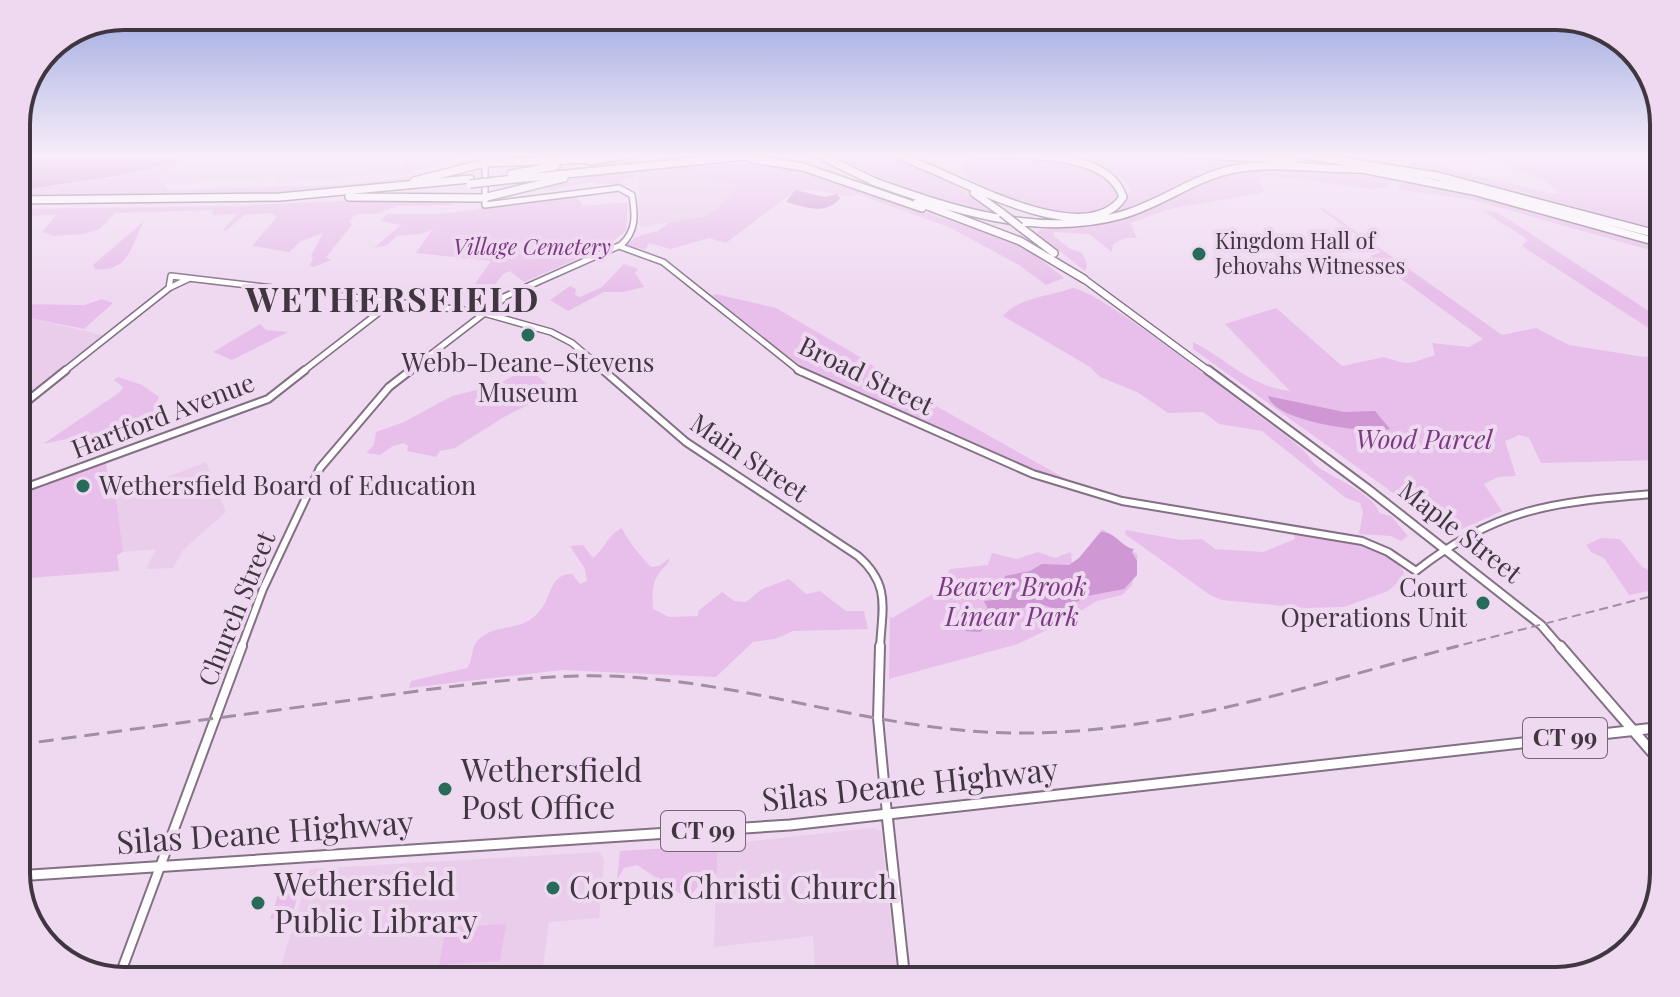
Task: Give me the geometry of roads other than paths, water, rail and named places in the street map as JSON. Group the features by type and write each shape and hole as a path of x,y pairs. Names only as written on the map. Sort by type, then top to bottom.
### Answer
{"highway":[{"path":"30,202 92,201"},
{"path":"30,202 280,201"},
{"path":"467,201 483,201"},
{"path":"905,201 965,220"},
{"path":"919,201 1027,244 1084,279"},
{"path":"937,201 979,213 1030,222 1069,224 1119,216 1153,201"},
{"path":"984,201 1084,279"},
{"path":"1003,201 1049,214 1100,213 1115,207 1120,201"},
{"path":"1511,201 1650,240"},
{"path":"1538,201 1650,232"}],"main road":[{"name":"Maple Street","path":"1084,279 1444,547 1552,634 1650,749"},
{"name":"Silas Deane Highway","path":"30,875 737,829 1650,728"},
{"path":"887,814 903,967"}],"street":[{"path":"483,201 492,205 524,201"},
{"path":"619,246 630,238 634,230 633,201"},
{"name":"Broad Street","path":"619,246 668,265 803,374 1033,474 1132,503 1362,541 1388,552 1416,571 1444,547"},
{"name":"Church Street","path":"123,967 269,575 320,468 389,387 483,313 503,299 619,246"},
{"path":"608,251 628,250"},
{"name":"Main Street","path":"169,288 171,276 483,313 566,338 686,442 871,566 879,578 883,601 878,732 887,814"},
{"path":"30,399 169,288 191,278"},
{"name":"Hartford Avenue","path":"30,486 268,399 391,303"},
{"path":"1444,547 1476,528 1535,506 1650,494"}],"railway":[{"path":"1450,648 1650,597"},
{"path":"30,743 460,686 577,676 632,677 687,683 903,723 958,730 1013,733 1070,731 1126,726 1238,704 1458,646"}],"place":[{"name":"Kingdom Hall of Jehovahs Witnesses","path":"1199,254"},
{"name":"Webb-Deane-Stevens Museum","path":"528,335"},
{"name":"Wethersfield Board of Education","path":"83,486"},
{"name":"Court Operations Unit","path":"1483,603"},
{"name":"Wethersfield Post Office","path":"445,789"},
{"name":"Corpus Christi Church","path":"553,888"},
{"name":"Wethersfield Public Library","path":"258,903"}],"district":[{"name":"WETHERSFIELD","path":"393,300"}],"park label":[{"name":"Village Cemetery","path":"532,247"},
{"name":"Wood Parcel","path":"1424,440"},
{"name":"Beaver Brook Linear Park","path":"1012,602"}]}
